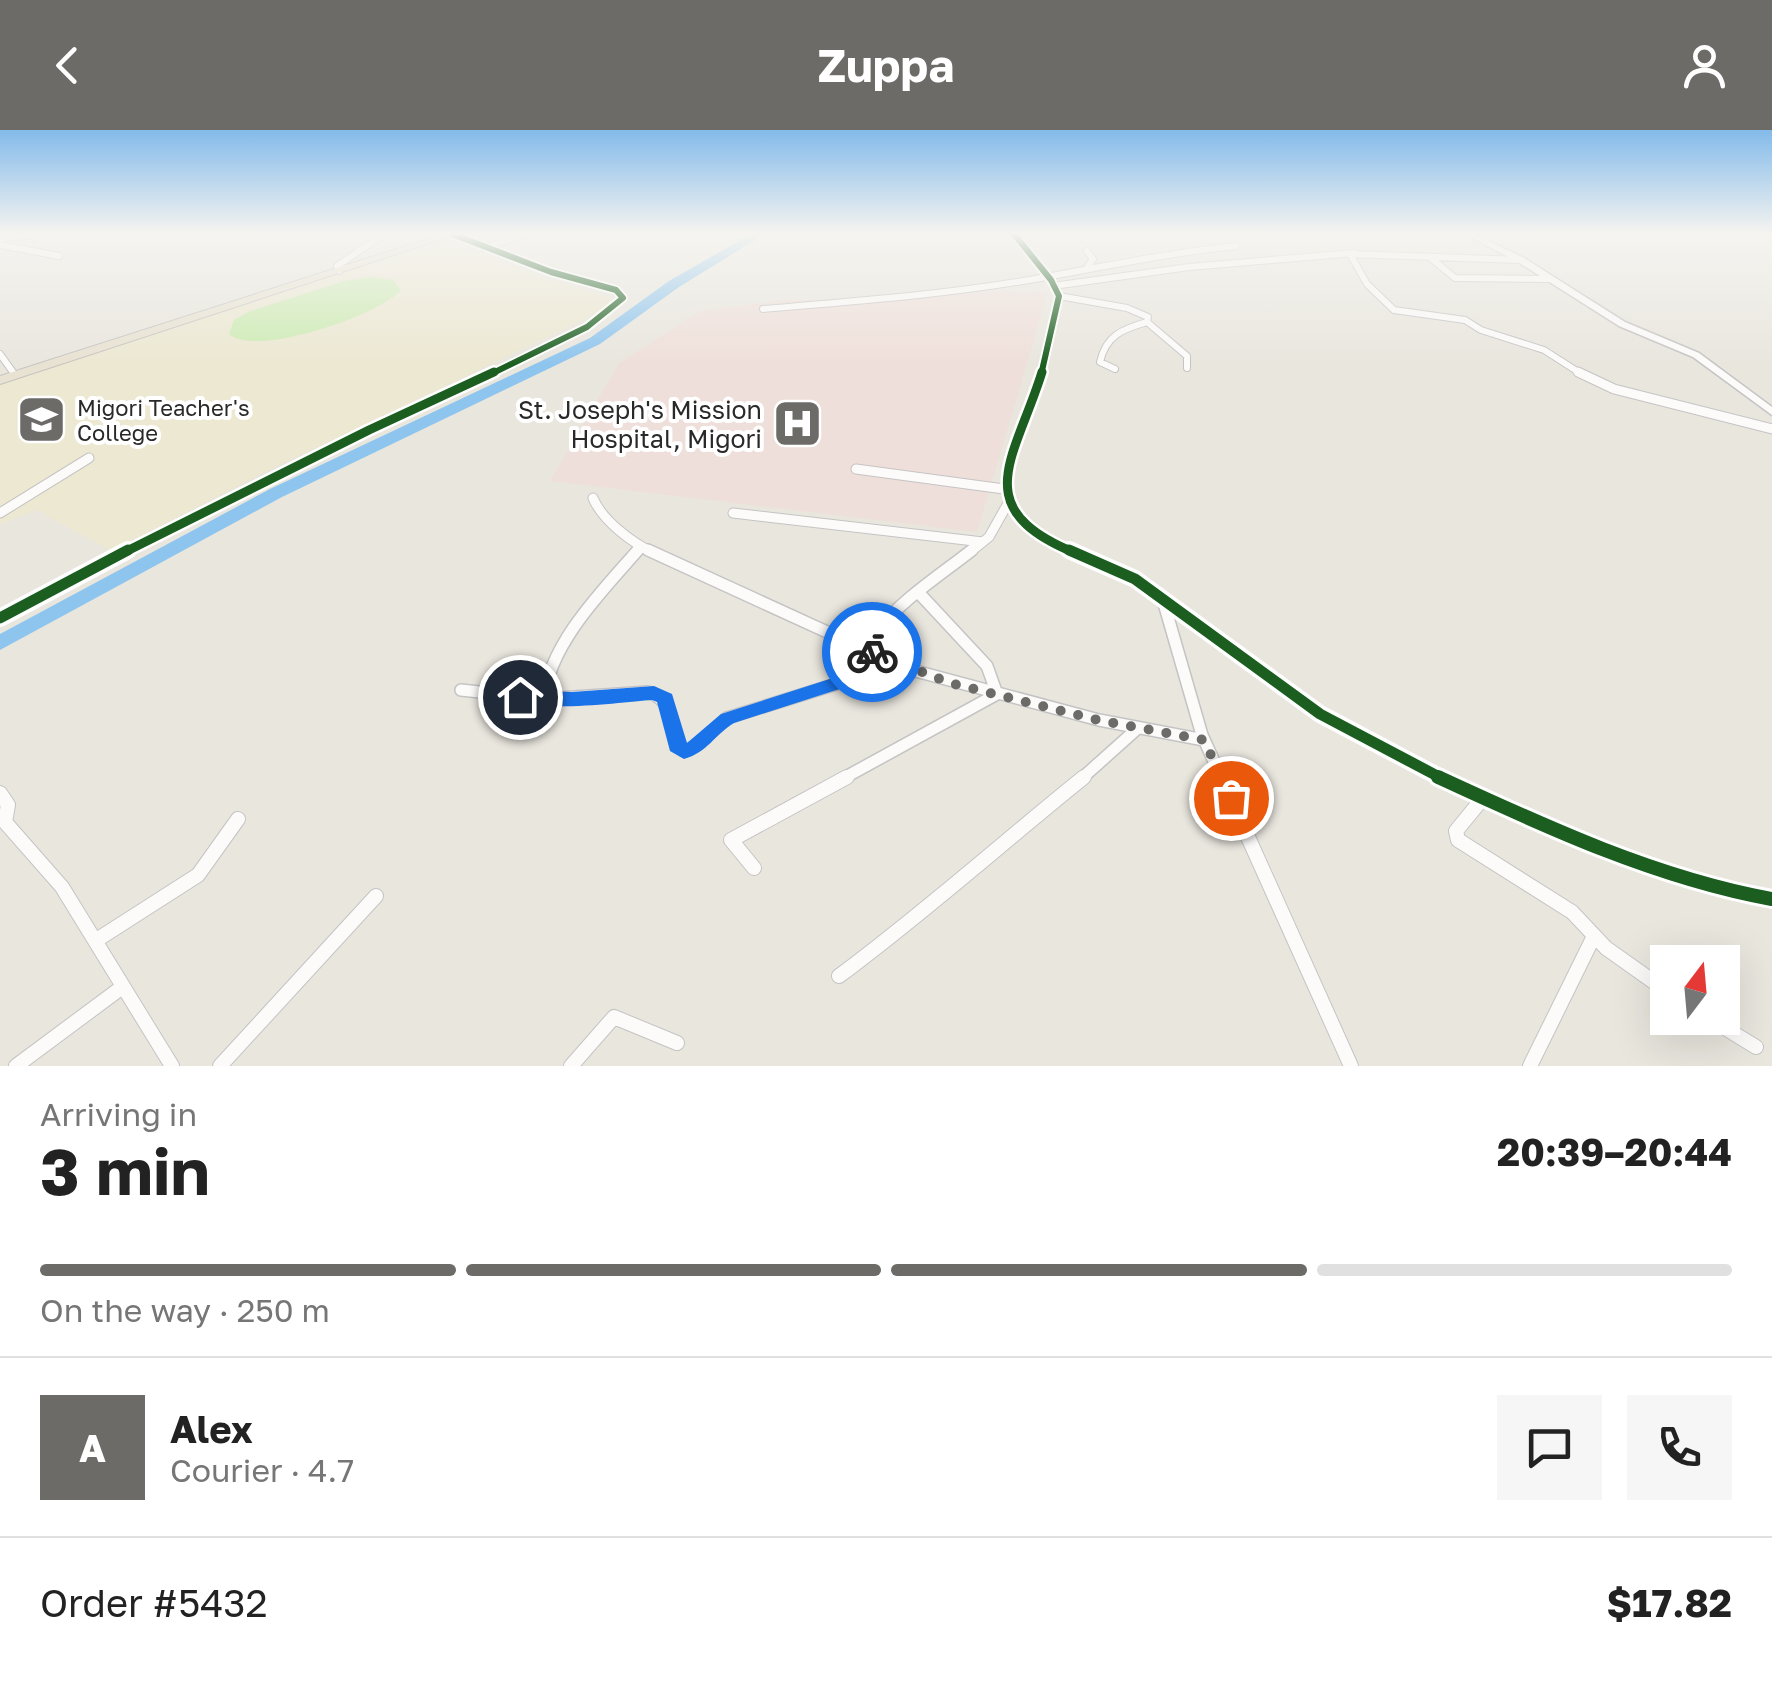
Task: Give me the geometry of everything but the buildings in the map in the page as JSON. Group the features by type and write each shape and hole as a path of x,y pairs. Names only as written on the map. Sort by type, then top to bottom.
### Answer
{"highway":[{"path":"0,380 318,278"}],"street":[{"path":"0,618 263,481 555,343 611,311 623,298 616,290 569,278"},
{"path":"1047,278 1059,296 1052,346 1004,489 1007,505 1026,526 1130,575 1231,654 1339,726 1484,798 1679,876 1772,900"},
{"path":"1050,281 1059,278"},
{"path":"763,310 1083,278"},
{"path":"1364,278 1394,310 1465,320 1481,330 1552,354 1578,373 1614,389 1772,429"},
{"path":"1456,278 1550,279 1622,324 1696,355 1772,412"},
{"path":"1059,296 1135,310 1148,317 1146,322"},
{"path":"1146,322 1186,355 1187,368"},
{"path":"1116,369 1100,362 1106,339 1146,322"},
{"path":"0,354 14,375"},
{"path":"0,512 89,458"},
{"path":"856,468 1004,489"},
{"path":"594,498 598,510 641,547 929,676 1138,728 1204,740"},
{"path":"461,690 544,699 648,692 661,695 668,706 677,746 680,750 691,750 727,718 846,681 859,665 864,648 894,612 983,542 1007,505"},
{"path":"732,513 983,542"},
{"path":"544,699 542,690 550,670 592,603 641,547"},
{"path":"918,592 987,666 997,694"},
{"path":"1163,599 1180,669 1204,740 1351,1066"},
{"path":"754,868 731,840 997,694"},
{"path":"839,976 937,901 990,852 1120,748 1138,728"},
{"path":"0,793 8,805 5,822 62,886 172,1066"},
{"path":"1484,798 1456,831 1458,840 1572,912 1620,959 1650,980"},
{"path":"96,941 198,875 238,819"},
{"path":"220,1066 376,896"},
{"path":"1530,1066 1594,936"},
{"path":"16,1066 121,988"},
{"path":"571,1066 614,1017 677,1043"},
{"path":"1736,1035 1756,1048"}],"shaded area":[{"path":"327,278 543,278 612,298 606,309 259,475 111,551 37,510 0,524 0,382"},
{"name":"St. Joseph's Mission Hospital, Migori","path":"988,291 1048,292 977,532 550,481 619,363 700,311 782,300 908,300"}],"green space":[{"path":"393,280 401,290 369,311 317,330 264,341 243,340 229,334 234,320 248,312 344,281"}],"waterway":[{"path":"0,643 276,493 595,341 685,278"}],"cycle path":[{"path":"0,618 316,456 560,342 609,313 623,298 616,290 572,278"},
{"path":"1049,278 1059,296 1059,310 1004,489 1023,524 1058,546 1135,579 1287,692 1389,753 1645,864 1720,888 1772,899"}],"way so far":[{"path":"872,652 950,683 1098,720 1204,740 1231,798"}],"place":[{"name":"Migori Teacher's College","path":"42,420"},
{"name":"St. Joseph's Mission Hospital, Migori","path":"797,423"}],"route":[{"path":"520,697 572,698 648,692 661,695 668,706 677,746 684,752 697,748 727,718 846,681 859,665 864,648 872,652"}]}
